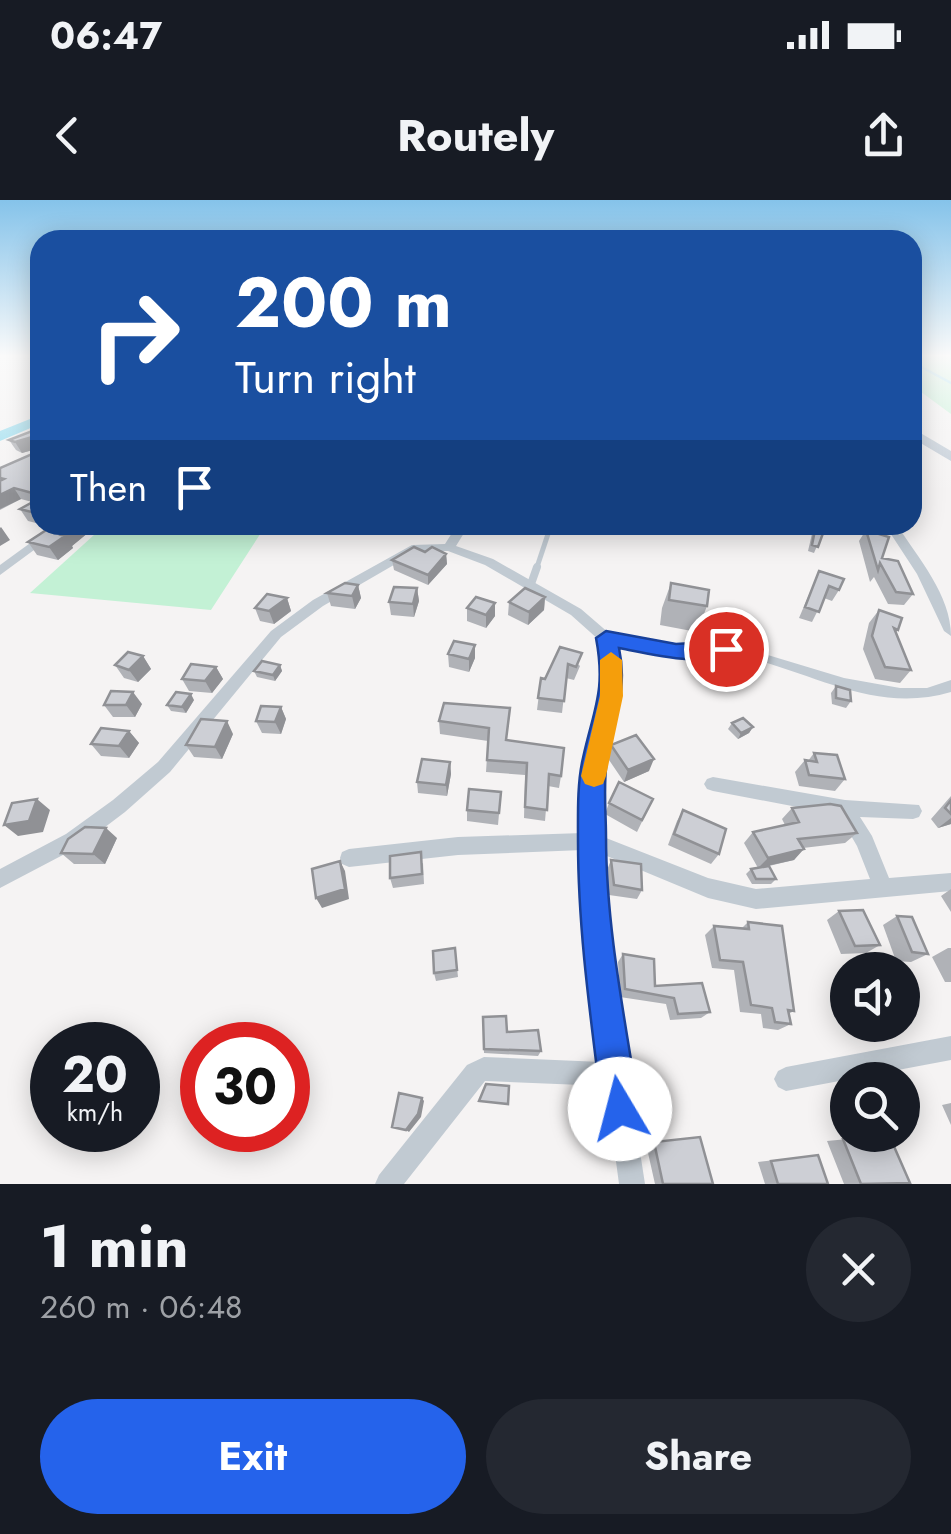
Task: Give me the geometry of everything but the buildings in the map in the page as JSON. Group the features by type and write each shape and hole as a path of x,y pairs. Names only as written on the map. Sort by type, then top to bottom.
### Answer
{"main road":[{"path":"922,438 951,457"}],"street":[{"path":"0,571 49,535"},
{"path":"449,548 457,535"},
{"path":"898,535 923,574 951,631"},
{"path":"0,878 73,840 164,767 276,634 408,549 431,544 531,584 576,612 606,638 676,652 738,650 848,684 912,694 931,694 951,686"},
{"path":"606,638 614,673 612,696 594,762 592,841 601,971 632,1184"},
{"path":"713,784 844,808 913,811"},
{"path":"844,808 884,889"},
{"path":"349,858 458,846 592,841 708,888 756,899 951,882"},
{"path":"786,1079 951,1048"},
{"path":"388,1184 474,1073 484,1069 616,1074"}],"lane":[{"path":"531,584 548,535"}],"green space":[{"path":"935,402 951,402 951,414"},
{"path":"94,535 260,535 211,610 30,593"}],"waterway":[{"path":"0,436 30,423"}],"slow traffic":[{"path":"594,776 594,762 612,696 611,660"}],"route":[{"path":"620,1109 601,971 592,841 594,762 612,696 614,673 606,638 676,652 726,649"}]}
